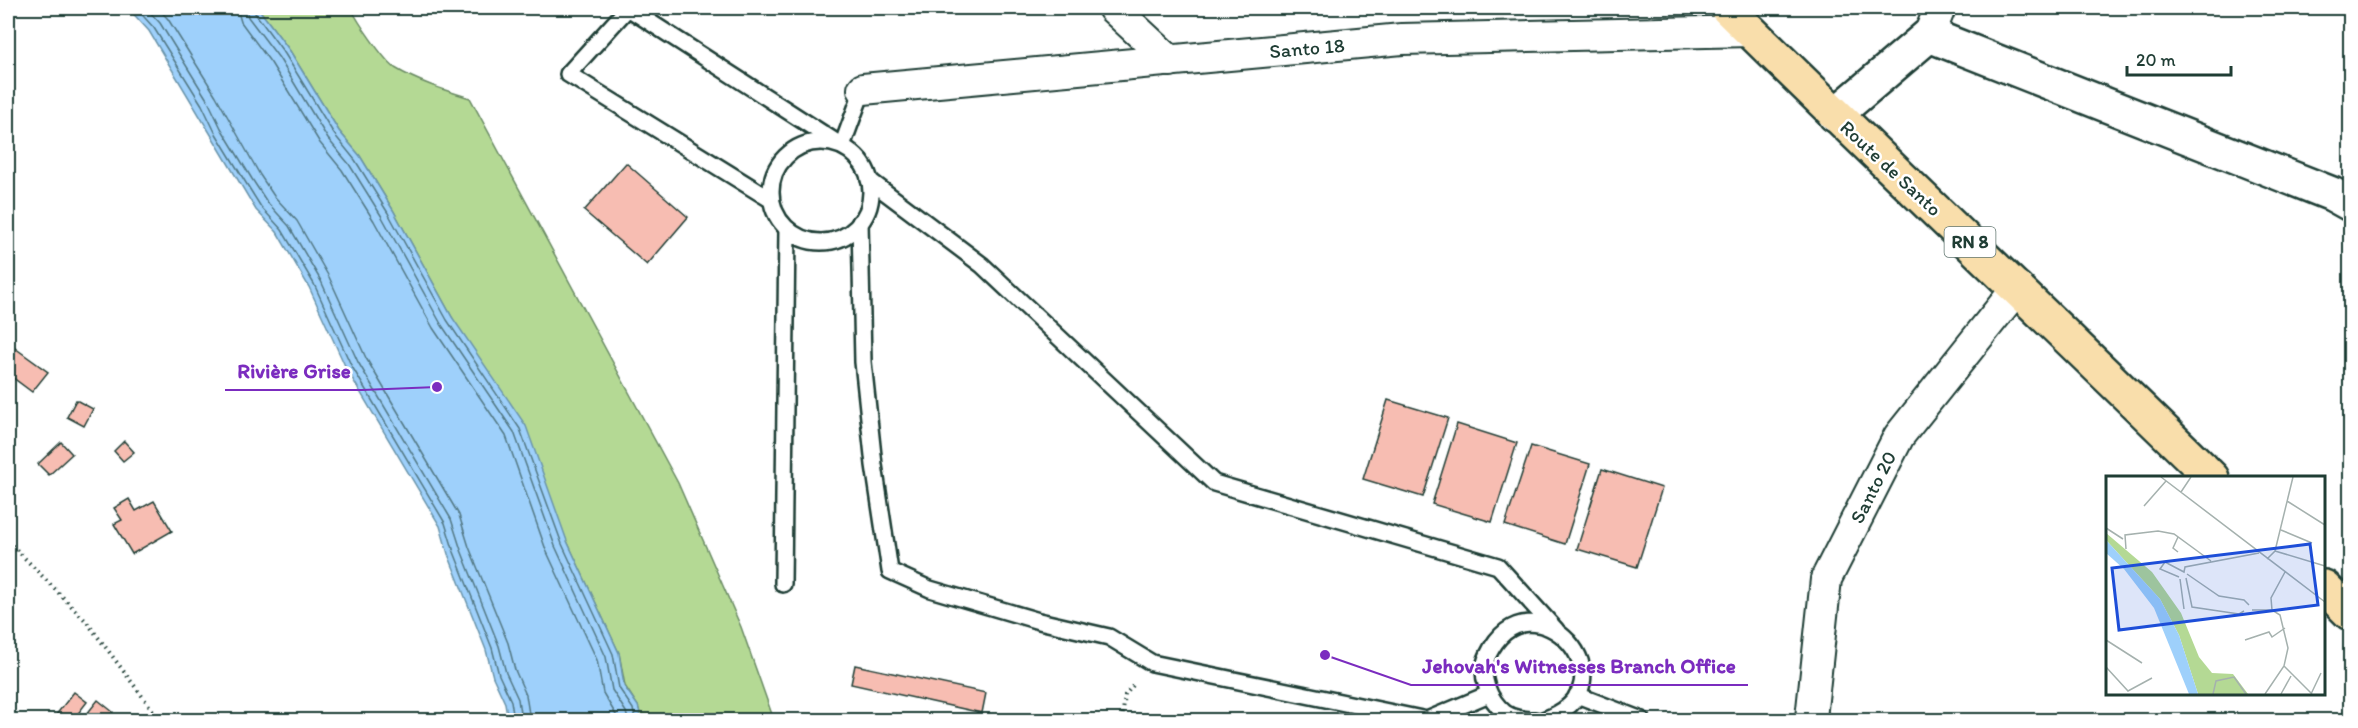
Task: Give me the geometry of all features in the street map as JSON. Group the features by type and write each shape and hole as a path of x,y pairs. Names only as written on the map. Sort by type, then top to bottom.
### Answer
{"main road":[{"name":"Route de Santo","path":"1727,8 1836,116 2018,287 2211,476"},
{"path":"2325,588 2350,613"}],"street":[{"path":"1113,8 1170,61"},
{"path":"1836,116 1935,21 2332,194 2350,204"},
{"name":"Santo 18","path":"864,89 1402,39 1751,31"},
{"name":"Santo 20","path":"1810,720 1826,579 1899,436 2018,287"}],"lane":[{"path":"770,199 568,74 628,8 856,156 869,180 869,207 860,222 848,234 835,239 818,242 802,238 787,229 776,215 770,199 771,182 778,165 790,152 806,144 823,142 842,147"},
{"path":"842,147 864,89"},
{"path":"869,180 982,265 1214,483 1498,566 1556,630 1570,641 1576,650 1581,666 1582,679 1577,695 1571,704 1558,715 1542,720"},
{"path":"860,222 863,362 874,465 890,571 930,589 1040,621 1109,637 1152,663 1427,720 1489,694"},
{"path":"783,584 787,229"},
{"path":"1535,720 1520,720 1505,713 1489,694 1485,678 1486,660 1493,645 1505,633 1521,626 1538,624 1556,630"},
{"path":"1577,695 1642,720"}],"path":[{"path":"8,541 86,621 160,720"},
{"path":"1122,720 1125,695 1152,663"}],"green space":[{"path":"258,8 351,8 371,40 395,68 422,82 470,98 678,483 741,627 774,720 642,720 638,706 625,686 619,653 567,541 452,317 393,210 360,156 339,131 290,51"}],"water":[{"path":"128,8 258,8 290,51 339,131 360,156 393,210 452,317 526,426 567,541 619,653 624,686 638,706 642,720 508,720 505,703 493,677 486,650 448,554 440,526 346,368 309,287 277,232 256,210 149,31"}],"building":[{"path":"626,163 688,217 647,265 584,211"},
{"path":"8,343 48,372 32,392 8,374"},
{"path":"76,400 93,409 84,426 67,417"},
{"path":"1388,400 1448,418 1423,497 1363,479"},
{"path":"1457,424 1517,443 1492,522 1432,504"},
{"path":"124,441 134,452 123,461 114,451"},
{"path":"61,442 72,454 49,475 38,464"},
{"path":"1531,446 1590,464 1565,544 1505,525"},
{"path":"1602,469 1662,488 1637,567 1577,549"},
{"path":"129,499 136,511 154,501 172,531 132,554 114,524 122,520 114,508"},
{"path":"855,665 986,693 982,713 851,684"},
{"path":"74,692 87,702 73,720 52,720"},
{"path":"98,700 113,712 106,720 82,720"}],"place":[{"name":"Rivière Grise","path":"437,387"},
{"name":"Jehovah's Witnesses Branch Office","path":"1325,655"}]}
